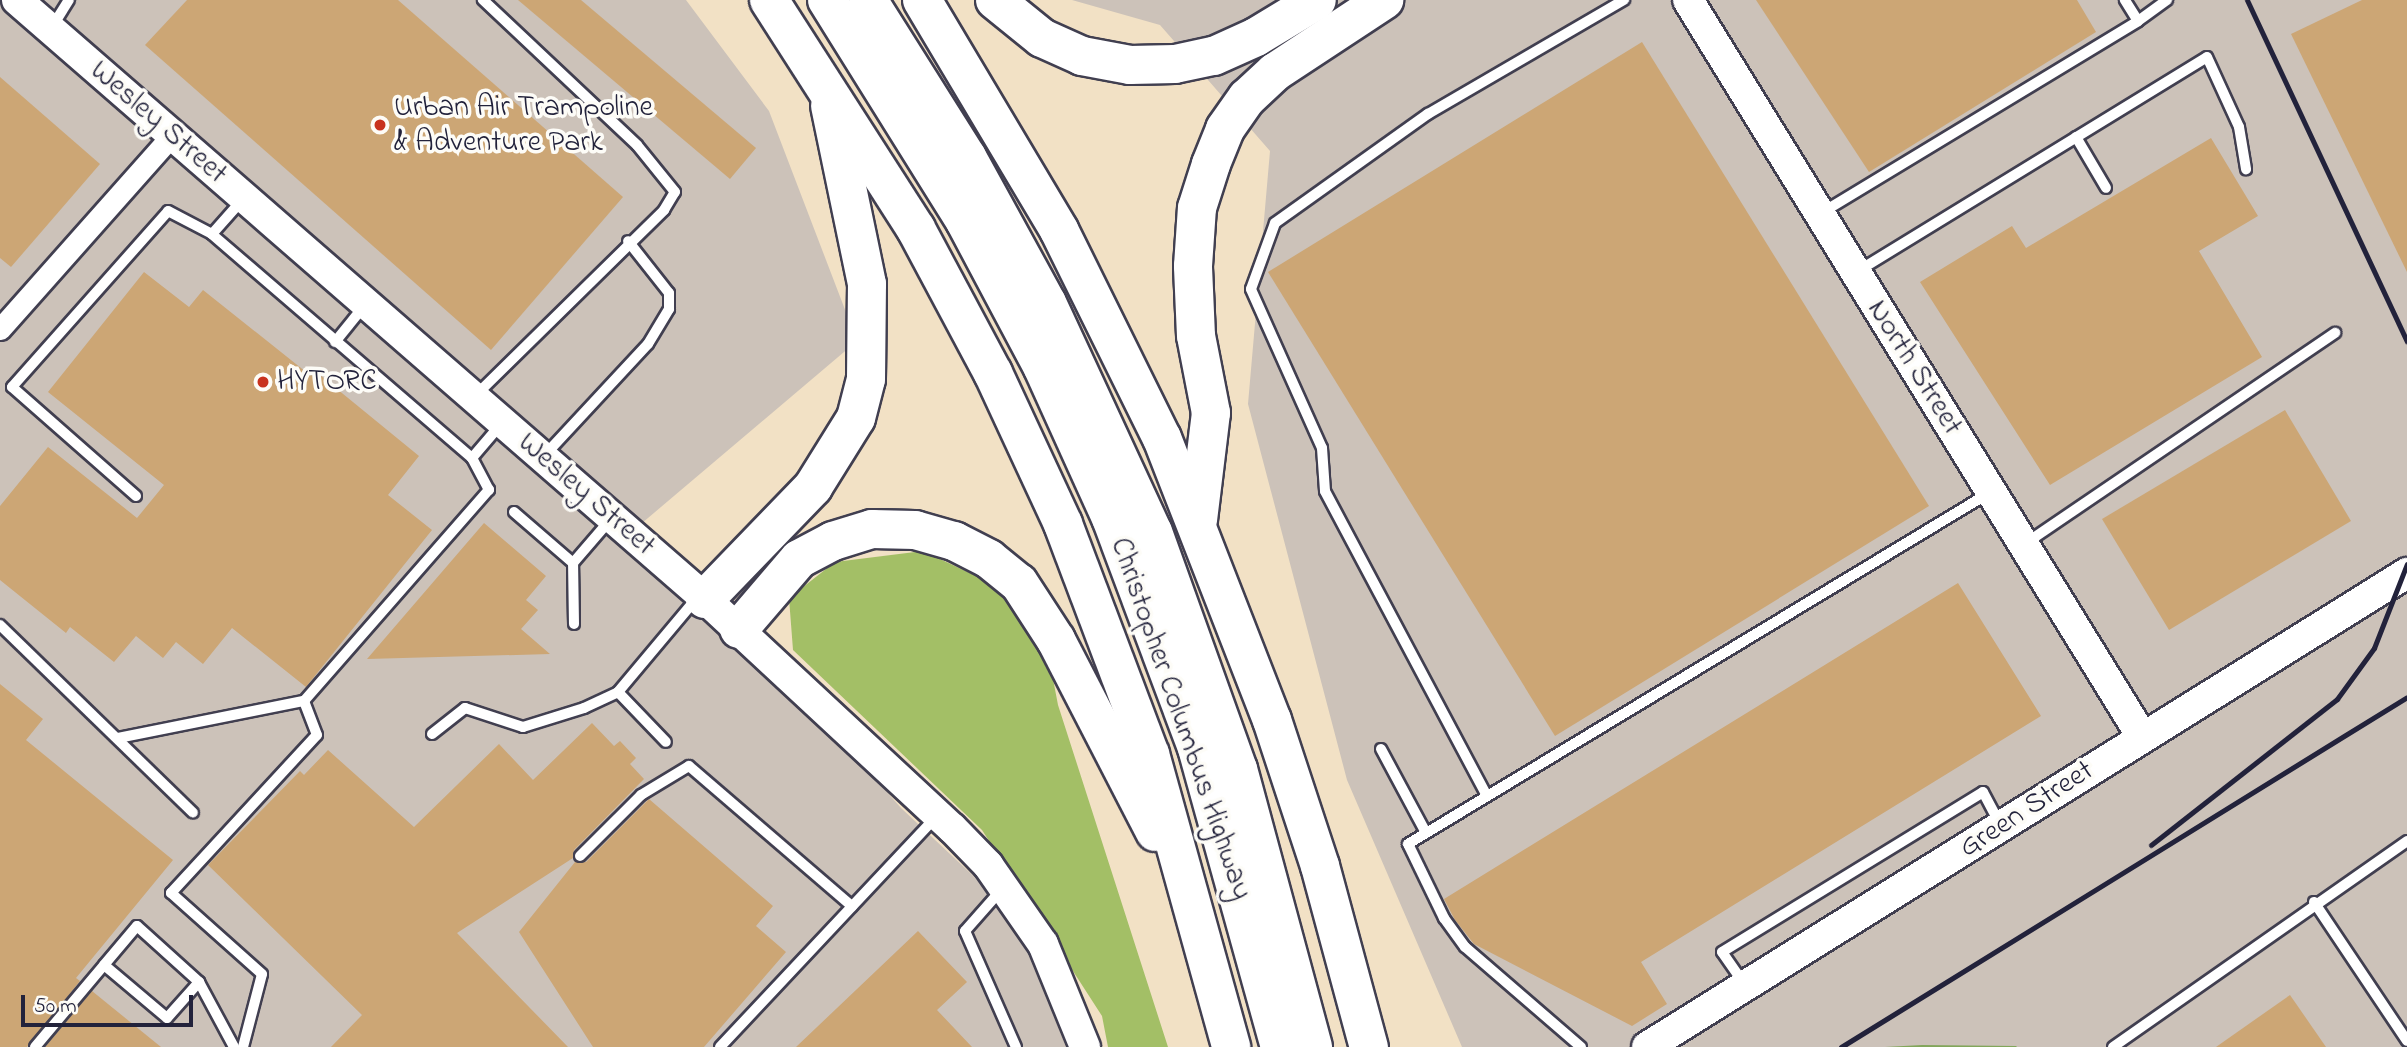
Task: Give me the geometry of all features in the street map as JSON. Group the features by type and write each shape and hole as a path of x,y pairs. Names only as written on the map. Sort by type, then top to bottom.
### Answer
{"highway":[{"name":"Christopher Columbus Highway","path":"769,0 826,83 949,289 1029,448 1123,675 1197,913 1231,1047"},
{"name":"Christopher Columbus Highway","path":"827,0 924,149 972,233 1043,368 1111,518 1197,748 1280,1047"},
{"name":"Christopher Columbus Highway","path":"868,0 967,157 1047,303 1153,532 1238,769 1313,1047"},
{"path":"922,0 1059,230 1129,367 1198,522 1304,818 1369,1047"},
{"path":"995,0 1042,38 1082,56 1130,65 1175,64 1214,56 1256,37 1317,0"},
{"path":"1198,522 1211,414 1196,337 1193,266 1197,208 1211,164 1225,129 1247,98 1275,72 1384,0"},
{"path":"703,597 813,487 839,452 856,418 866,379 867,284 826,83"},
{"path":"739,629 799,559 833,541 872,529 915,530 954,541 989,559 1019,583 1056,640 1197,913"}],"street":[{"name":"Wesley Street","path":"17,0 703,597 938,814 1005,886 1043,944 1086,1047"},
{"name":"North Street","path":"1689,1 2141,735"},
{"path":"0,329 172,135"},
{"name":"Green Street","path":"1647,1047 2002,826 2141,735 2407,573"}],"lane":[{"path":"50,29 69,0"},
{"path":"474,397 628,241 664,210 675,192 629,137 483,0"},
{"path":"1487,796 1325,491 1322,448 1251,289 1275,223 1428,114 1624,0"},
{"path":"2125,0 2138,20"},
{"path":"1820,214 2167,0"},
{"path":"1855,272 2207,57 2239,127 2246,169"},
{"path":"2076,137 2105,188"},
{"path":"212,234 244,198"},
{"path":"118,738 304,701 489,490 472,458 212,234 168,211 12,387 136,496"},
{"path":"543,457 648,344 669,309 669,293 628,241"},
{"path":"335,342 366,304"},
{"path":"2024,545 2334,333"},
{"path":"472,458 503,422"},
{"path":"1581,1047 1458,938 1408,844 1991,492"},
{"path":"514,512 573,563"},
{"path":"575,624 573,563 612,517"},
{"path":"432,734 465,708 523,727 584,708 618,691 703,597"},
{"path":"0,625 193,813"},
{"path":"618,691 666,742"},
{"path":"243,1047 262,974 171,893 317,735 304,701"},
{"path":"1381,748 1426,833"},
{"path":"580,856 641,795 689,766 852,906"},
{"path":"1746,986 1722,952 1983,792 2002,826"},
{"path":"720,1047 938,814"},
{"path":"2113,1047 2314,902 2407,841"},
{"path":"1005,886 965,931 1016,1047"},
{"path":"2314,902 2407,1041"},
{"path":"34,1047 138,926 199,982 233,1047"},
{"path":"104,965 167,1018 199,982"}],"shaded area":[{"path":"0,0 686,0 769,111 857,341 635,529 732,617 901,808 1015,915 1066,1047 0,1047"},
{"path":"1072,0 2407,0 2407,1047 1462,1047 1347,780 1248,404 1270,151 1160,25"}],"green space":[{"path":"923,551 995,585 1049,658 1058,705 1168,1047 1108,1047 1102,1016 982,830 793,650 789,598 835,562"},
{"path":"2016,1046 2017,1047 1885,1047"}],"building":[{"path":"187,0 398,0 623,197 491,350 145,45"},
{"path":"518,0 581,0 756,148 730,179"},
{"path":"1756,0 2077,0 2096,32 1869,172"},
{"path":"2362,0 2407,0 2407,272 2291,34"},
{"path":"1642,42 1929,506 1555,736 1268,272"},
{"path":"0,77 100,164 11,267 0,258"},
{"path":"2211,138 2258,216 2199,251 2262,357 2050,485 1920,282 2012,226 2026,248"},
{"path":"144,272 189,307 203,290 311,376 315,371 419,456 388,495 432,530 306,687 232,628 203,664 176,642 163,658 136,636 114,662 70,627 66,633 0,580 0,506 48,447 137,518 164,485 48,392"},
{"path":"2285,410 2351,521 2169,630 2102,519"},
{"path":"484,523 546,576 526,600 538,610 521,629 550,654 367,659"},
{"path":"1958,583 2041,716 1641,962 1667,1004 1632,1026 1474,944 1455,920 1444,899"},
{"path":"0,684 43,719 26,740 173,860 76,978 80,981 27,1047 0,1047"},
{"path":"592,723 614,746 620,741 636,758 630,764 644,779 574,850 573,858 457,933 568,1047 331,1047 362,1015 208,865 300,771 304,775 328,750 414,827 499,744 533,780"},
{"path":"649,799 773,906 756,926 786,952 704,1047 593,1047 519,932 575,862 586,862"},
{"path":"918,931 967,982 937,1010 972,1047 796,1047"},
{"path":"92,991 161,1047 45,1047"},
{"path":"2290,995 2326,1047 2216,1047"}],"railway":[{"path":"2247,0 2407,341"},
{"path":"2151,845 2337,699 2374,648 2407,564"},
{"path":"1841,1047 2407,697"}],"place":[{"name":"Urban Air Trampoline & Adventure Park","path":"380,125"},
{"name":"HYTORC","path":"263,382"}]}
